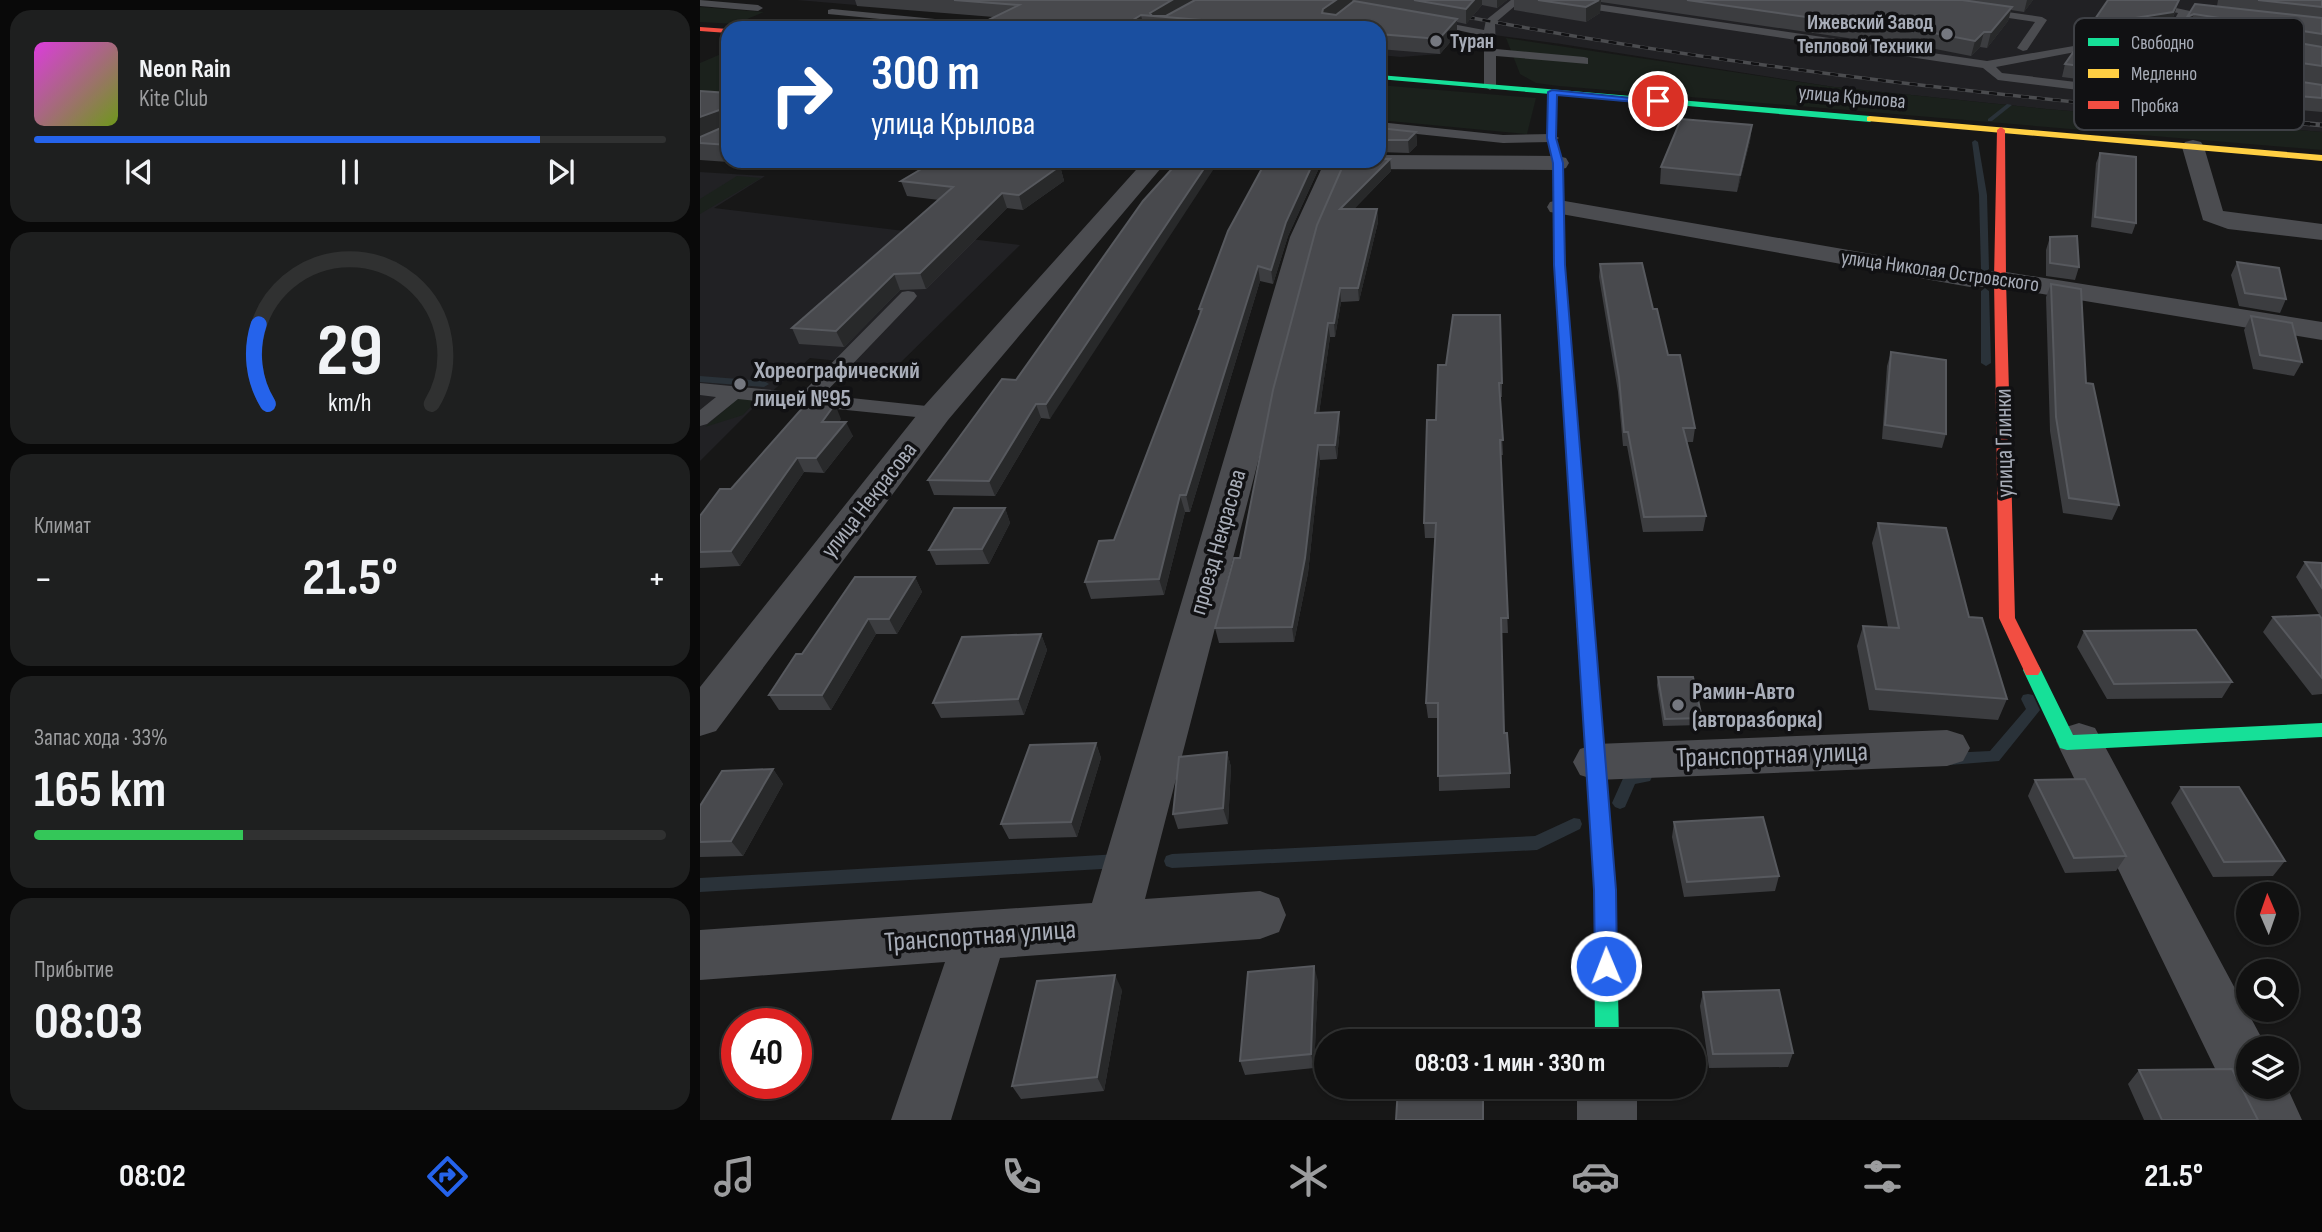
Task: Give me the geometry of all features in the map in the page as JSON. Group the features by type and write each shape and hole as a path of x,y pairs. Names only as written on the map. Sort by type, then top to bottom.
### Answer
{"street":[{"path":"700,29 721,30"},
{"name":"улица Крылова","path":"1386,78 2322,158"},
{"path":"1552,92 1552,138 1558,163 1560,265 1605,890 1606,1029"},
{"name":"улица Глинки","path":"2001,130 2000,279 2007,618 2236,1050"},
{"path":"2193,147 2211,215 2228,221 2322,232"},
{"path":"1386,162 1558,163"},
{"name":"улица Некрасова","path":"700,719 936,413 1150,168"},
{"name":"проезд Некрасова","path":"1112,926 1303,237 1333,168"},
{"name":"улица Николая Островского","path":"1559,207 1970,279 2000,279 2322,331"},
{"path":"2073,742 2322,730"},
{"name":"Транспортная улица","path":"1597,762 1947,748"},
{"name":"Транспортная улица","path":"700,955 1260,915"},
{"path":"921,1120 980,936"},
{"path":"1607,1099 1607,1120"},
{"path":"2261,1099 2272,1120"}],"lane":[{"path":"1490,86 1490,22 1517,0"},
{"path":"1549,0 1618,14 1647,15 1987,65 2074,49"},
{"path":"1618,14 1641,0"},
{"path":"2120,0 2190,12 2185,18"},
{"path":"700,3 758,8"},
{"path":"1962,9 2042,20 2023,48"},
{"path":"832,12 935,21"},
{"path":"1647,15 1639,26 1955,73"},
{"path":"1407,19 1490,34"},
{"path":"1490,52 1584,61"},
{"path":"1987,65 1998,76 2074,85"},
{"path":"1386,127 1503,139 1552,138"},
{"path":"808,399 908,296"},
{"path":"700,389 936,413"},
{"path":"700,420 734,392"}],"shaded area":[{"path":"797,0 2322,0 2322,132 2298,130 2304,130 2304,18 2074,18 2074,111 1834,87 1561,44 1410,24 1454,38 1440,54 1386,56 1386,21 1044,21"},
{"path":"700,7 764,12 742,21 700,22"},
{"path":"1506,38 1834,87 2074,111 2074,129 1559,86 1536,83 1520,74"},
{"path":"721,54 721,97 700,95 700,63"},
{"path":"1386,86 1536,98 1527,134 1386,121"},
{"path":"2084,130 2322,132 2322,150"},
{"path":"700,172 765,176 714,208 1020,245 896,367 810,358 751,410 700,461"},
{"path":"737,176 761,178 700,214 700,199"},
{"path":"742,395 760,397 743,415 705,427"}],"building":[{"path":"954,0 1172,0 1150,13 1152,16 1141,15 1131,21 986,21 1019,5"},
{"path":"1195,0 1336,0 1323,9 1322,13 1336,15 1354,1 1457,19 1439,39 1386,35 1386,21 1215,21 1153,16 1166,16"},
{"path":"1414,0 1474,0 1466,9"},
{"path":"1538,0 1599,0 1586,7"},
{"name":"Ижевский Завод Тепловой Техники","path":"1687,0 1962,0 2012,7 1991,32 1984,32 1975,41 1913,29 1912,32"},
{"path":"2108,0 2179,0 2173,12 2135,18 2096,18"},
{"path":"2258,0 2322,0 2322,7"},
{"path":"2195,4 2322,18 2322,34 2304,31 2304,18 2220,18 2194,14 2187,17"},
{"path":"2304,44 2322,47 2322,66 2304,63"},
{"path":"2074,51 2074,65 2065,64"},
{"path":"2304,82 2322,85 2322,98 2304,96"},
{"path":"700,91 721,92 721,109 700,117"},
{"path":"1681,119 1752,125 1740,175 1661,167"},
{"path":"721,128 721,144 700,143 700,137"},
{"path":"1386,129 1416,132 1408,140 1386,140"},
{"path":"2100,153 2136,157 2136,223 2095,217"},
{"path":"923,168 1057,168 1019,195 1002,193 920,273 894,274 836,331 792,328 953,187 901,181"},
{"path":"1173,168 1204,168 1046,404 1036,404 989,481 928,480 1002,379 1016,380 1143,201"},
{"path":"1262,168 1311,168 1286,222 1271,270 1258,266 1186,495 1180,495 1159,579 1085,582 1099,541 1114,540 1202,309 1199,309 1228,231"},
{"path":"1342,168 1381,168 1340,209 1377,209 1358,288 1340,288 1334,323 1328,323 1315,413 1339,412 1335,445 1318,445 1305,558 1292,627 1215,628 1234,558 1240,558 1273,390 1317,225"},
{"path":"2077,236 2079,267 2050,263 2050,237"},
{"path":"2237,262 2279,268 2286,299 2245,293"},
{"path":"1642,263 1668,355 1680,355 1695,428 1683,428 1706,516 1644,517 1628,432 1624,432 1619,378 1600,264"},
{"path":"2051,284 2081,289 2086,383 2093,384 2119,505 2069,498 2056,417"},
{"path":"1453,315 1500,315 1502,383 1499,383 1503,440 1500,440 1508,618 1501,618 1504,733 1507,733 1510,773 1438,776 1438,703 1426,703 1436,523 1424,523 1427,420 1436,420 1438,365 1446,365"},
{"path":"2251,316 2292,323 2302,362 2260,355"},
{"path":"1891,352 1946,360 1946,434 1885,425"},
{"path":"813,396 824,397 835,404 822,422 846,422 816,458 797,458 731,551 700,552 700,516 720,489 731,489"},
{"path":"954,508 1005,508 982,549 929,550"},
{"path":"1878,523 1946,528 1969,617 1982,618 2007,699 1876,689 1863,626 1899,628"},
{"path":"2305,562 2322,563 2322,588"},
{"path":"855,577 915,577 889,619 868,619 822,695 769,695 796,654 802,654"},
{"path":"2319,615 2322,619 2322,678 2273,617"},
{"path":"2196,630 2232,682 2114,684 2084,631"},
{"path":"1041,634 1018,699 933,703 962,637"},
{"name":"Рамин-Авто (авторазборка)","path":"1658,677 1693,677 1702,718 1665,719"},
{"path":"1096,743 1071,822 1001,824 1030,745"},
{"path":"1227,752 1223,808 1173,814 1179,757"},
{"path":"773,769 731,841 700,842 700,806 722,771"},
{"path":"2085,779 2126,856 2074,858 2035,780"},
{"path":"2181,787 2239,787 2285,861 2224,862"},
{"path":"1763,817 1779,876 1687,882 1674,822"},
{"path":"1314,966 1311,1054 1240,1061 1248,972"},
{"path":"1115,975 1097,1077 1012,1086 1037,981"},
{"path":"1779,990 1793,1053 1713,1054 1703,992"},
{"path":"2232,1069 2236,1077 2236,1099 2247,1099 2258,1120 2162,1120 2139,1070"},
{"path":"1397,1099 1483,1099 1483,1120 1396,1120"}],"waterway":[{"path":"1990,120 2009,105"},
{"path":"1975,142 1983,195 1985,269"},
{"path":"1985,291 1986,363"},
{"path":"700,379 764,384"},
{"path":"1949,759 1994,757 2033,710 2028,699"},
{"path":"1620,803 1630,778 1645,777"},
{"path":"1172,861 1537,843 1574,824"},
{"path":"700,885 1119,861"}],"railway":[{"path":"1451,14 1559,34 1776,67 2074,102"},
{"path":"2304,123 2321,125"},
{"path":"2304,123 2322,125"}],"traffic: fast":[{"path":"1386,78 1870,119"},
{"path":"1587,645 1605,890 1607,1029"},
{"path":"2032,670 2067,743 2322,730"}],"traffic: slow":[{"path":"1552,92 1552,138 1558,163 1560,265 1587,645"},
{"path":"1870,119 2322,158"}],"traffic: jam":[{"path":"700,29 721,30"},
{"path":"2001,130 2000,279 2007,618 2032,670"}],"place":[{"name":"Ижевский Завод Тепловой Техники","path":"1947,34"},
{"name":"Туран","path":"1436,41"},
{"name":"Хореографический лицей №95","path":"740,384"},
{"name":"Рамин-Авто (авторазборка)","path":"1678,705"}],"route":[{"path":"1606,966 1605,890 1560,265 1558,163 1552,138 1552,92 1658,101"}]}
